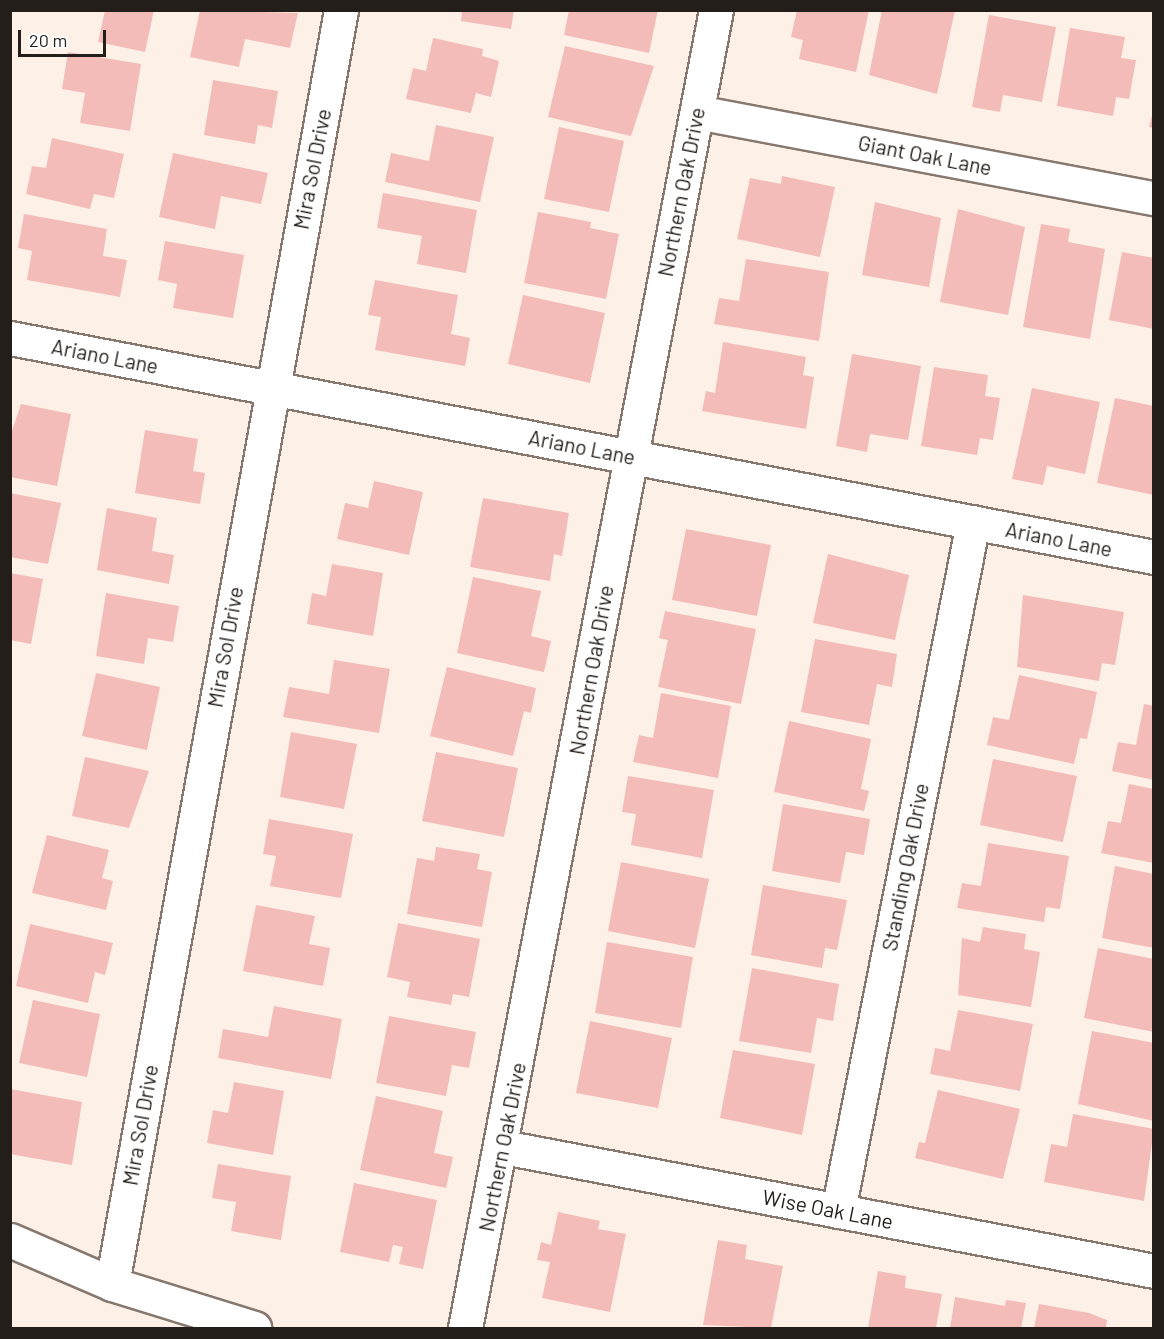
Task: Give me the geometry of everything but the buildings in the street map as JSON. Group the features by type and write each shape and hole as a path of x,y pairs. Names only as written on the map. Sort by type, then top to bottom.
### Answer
{"street":[{"name":"Mira Sol Drive","path":"112,1284 270,388 341,10"},
{"name":"Northern Oak Drive","path":"465,1329 503,1147 630,456 716,10"},
{"name":"Giant Oak Lane","path":"697,112 1154,198"},
{"name":"Ariano Lane","path":"10,338 1154,557"},
{"name":"Standing Oak Drive","path":"838,1211 973,522"},
{"name":"Wise Oak Lane","path":"503,1147 1154,1271"},
{"path":"10,1240 112,1284 255,1329"}]}
